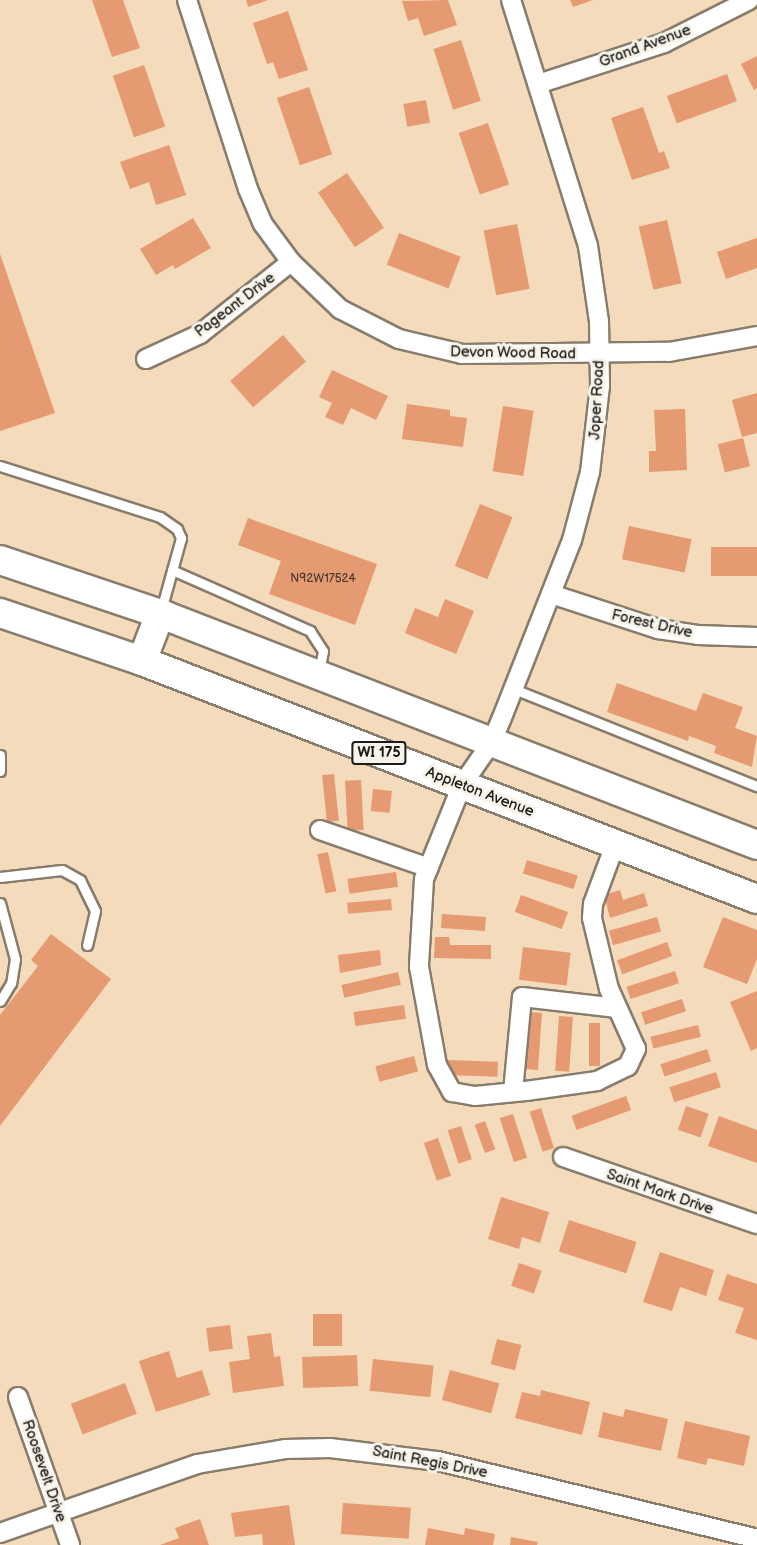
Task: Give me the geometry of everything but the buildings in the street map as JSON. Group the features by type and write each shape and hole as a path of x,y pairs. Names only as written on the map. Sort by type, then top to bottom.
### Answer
{"main road":[{"path":"0,560 159,614 757,845"},
{"name":"Appleton Avenue","path":"0,613 142,661 757,899"},
{"path":"142,661 159,614"}],"street":[{"name":"Devon Wood Road","path":"188,0 248,189 263,224 291,262 340,309 371,327 418,345 462,354 669,352 757,336"},
{"name":"Joper Road","path":"511,0 588,246 599,354 598,415 590,472 572,540 491,743 462,785 429,868 421,893 419,967 437,1065 452,1092 475,1096 513,1092"},
{"name":"Grand Avenue","path":"538,84 664,43 749,0"},
{"name":"Pageant Drive","path":"146,360 200,334 291,262"},
{"name":"Forest Drive","path":"551,594 658,628 757,637"},
{"path":"320,830 429,868"},
{"path":"615,845 593,904 592,918 617,1008 636,1049 628,1066 597,1081 513,1092 522,998 617,1008"},
{"name":"Saint Mark Drive","path":"563,1158 757,1224"},
{"name":"Roosevelt Drive","path":"18,1397 70,1545"},
{"name":"Saint Regis Drive","path":"0,1533 165,1474 229,1456 330,1448 379,1450 438,1461 757,1539"}],"lane":[{"path":"0,466 170,522 181,538 159,614"},
{"path":"172,570 310,631 323,651 318,675"},
{"path":"514,689 757,786"},
{"path":"0,755 0,771"},
{"path":"0,877 62,870 80,880 95,911 87,945"},
{"path":"0,903 15,959 11,983 0,1001"}]}
